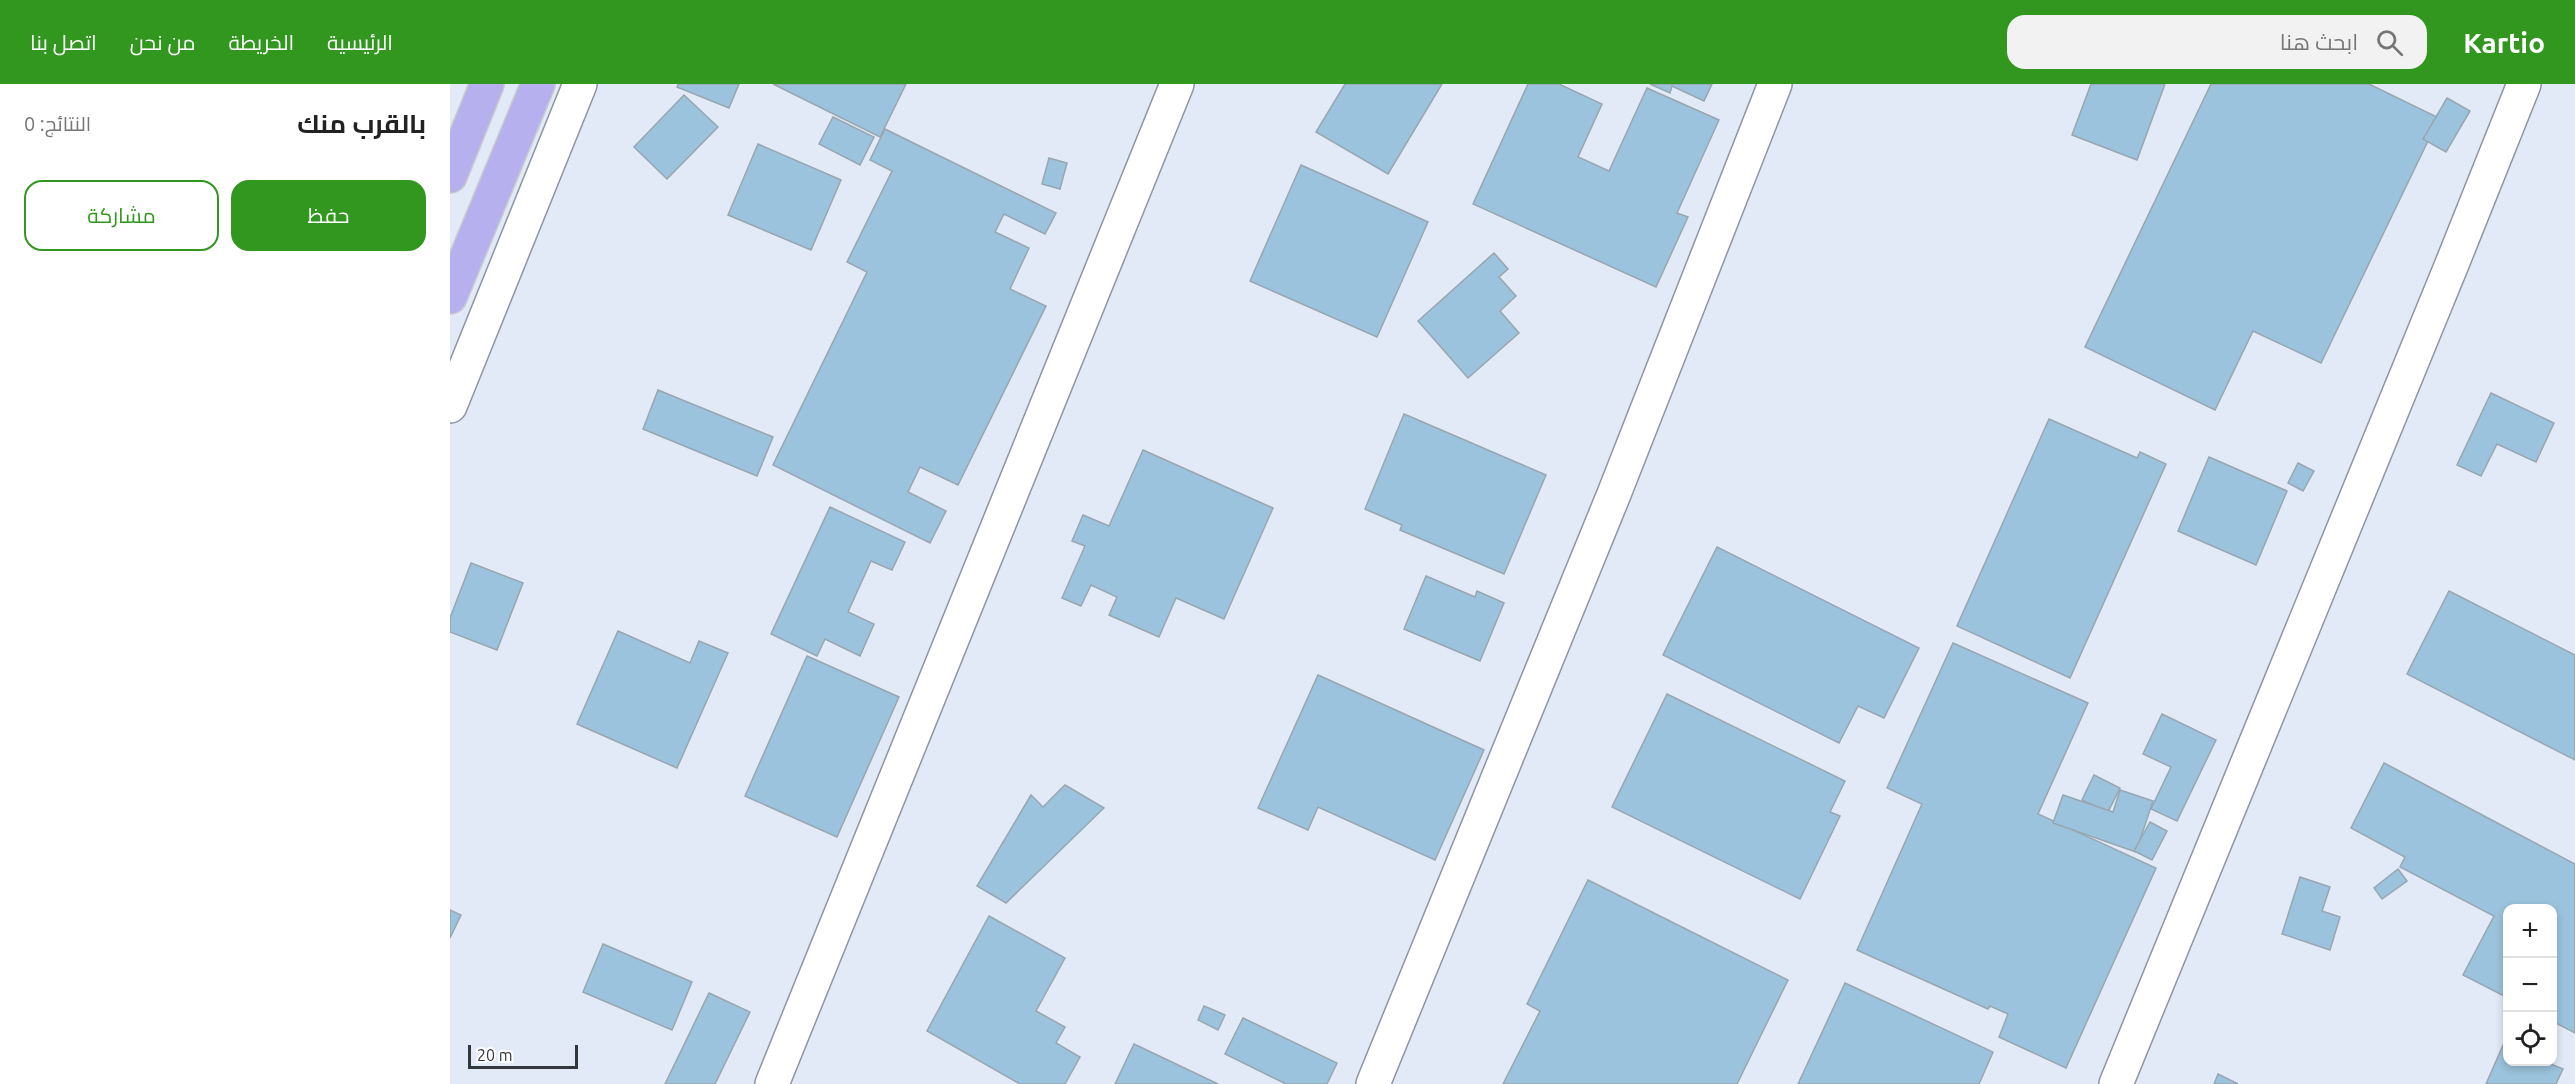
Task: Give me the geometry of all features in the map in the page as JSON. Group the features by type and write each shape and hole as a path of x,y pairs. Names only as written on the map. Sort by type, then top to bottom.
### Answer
{"main road":[{"path":"450,176 487,84"},
{"path":"450,297 538,84"}],"street":[{"path":"450,406 580,84"},
{"path":"772,1084 1177,84"},
{"path":"1373,1084 1614,494 1775,84"},
{"path":"2116,1084 2524,84"}],"building":[{"path":"678,84 739,84 729,108 677,87"},
{"path":"773,84 906,84 880,137"},
{"path":"1345,84 1442,84 1388,174 1316,132"},
{"path":"1528,84 1559,84 1602,104 1578,157 1609,171 1647,88 1719,120 1677,213 1688,217 1656,287 1473,204"},
{"path":"1650,84 1712,84 1704,101 1672,86 1670,93"},
{"path":"2091,84 2165,84 2137,160 2072,135"},
{"path":"2211,84 2369,84 2439,118 2321,363 2253,331 2215,410 2085,347"},
{"path":"684,95 718,127 667,179 634,147"},
{"path":"2447,98 2470,111 2446,152 2423,139"},
{"path":"833,117 874,137 860,165 819,144"},
{"path":"885,129 1056,213 1045,234 1004,214 995,232 1029,248 1010,289 1046,306 958,485 920,467 908,492 946,511 930,543 773,465 867,272 847,262 892,171 870,160"},
{"path":"758,144 841,180 811,250 728,215"},
{"path":"1049,158 1067,163 1060,189 1042,184"},
{"path":"1301,165 1428,222 1377,337 1250,281"},
{"path":"1494,253 1508,269 1499,277 1516,296 1500,311 1519,333 1468,378 1418,321"},
{"path":"658,390 773,437 757,476 643,429"},
{"path":"2491,393 2554,423 2536,462 2497,444 2481,476 2457,465"},
{"path":"1404,414 1546,475 1504,574 1400,530 1402,525 1365,509"},
{"path":"2049,419 2137,458 2140,452 2166,464 2070,678 1957,626"},
{"path":"1143,450 1273,508 1224,619 1176,598 1159,637 1109,615 1117,597 1091,585 1081,606 1062,598 1085,546 1072,541 1083,515 1109,526"},
{"path":"2209,457 2287,491 2256,565 2178,531"},
{"path":"2298,463 2314,471 2303,491 2288,483"},
{"path":"830,507 905,542 892,570 871,561 848,612 874,624 860,656 825,639 817,656 771,634"},
{"path":"1717,547 1919,648 1884,718 1858,706 1839,743 1663,655"},
{"path":"471,563 523,583 497,650 450,632 450,618"},
{"path":"1426,576 1475,597 1477,591 1504,603 1480,661 1404,629"},
{"path":"2449,591 2575,655 2575,760 2407,674"},
{"path":"618,631 690,663 699,641 728,653 677,768 577,724"},
{"path":"1953,643 2088,703 2038,814 2156,868 2066,1068 1999,1037 2008,1014 1990,1006 1988,1009 1857,950 1922,804 1887,788"},
{"path":"807,656 899,697 837,837 745,796"},
{"path":"1318,675 1484,750 1435,860 1318,807 1308,830 1258,808"},
{"path":"1667,694 1845,781 1830,812 1840,816 1800,899 1612,807"},
{"path":"2162,714 2216,740 2177,821 2151,809 2171,767 2143,754"},
{"path":"2384,763 2575,864 2575,1033 2557,1024 2557,904 2503,904 2503,995 2463,975 2494,916 2400,867 2405,857 2351,828"},
{"path":"2094,775 2120,788 2108,812 2082,800"},
{"path":"1065,785 1104,808 1006,903 977,886 1031,795 1043,807"},
{"path":"2120,790 2153,801 2136,852 2053,823 2063,795 2113,812"},
{"path":"2150,822 2167,831 2152,860 2134,851"},
{"path":"2398,869 2407,881 2382,899 2374,888"},
{"path":"2300,877 2330,887 2322,911 2340,917 2330,950 2282,934"},
{"path":"1588,880 1788,980 1737,1084 1503,1084 1540,1011 1527,1004"},
{"path":"450,910 461,915 450,938"},
{"path":"989,916 1065,958 1036,1011 1065,1027 1056,1043 1080,1057 1065,1084 1020,1084 927,1031"},
{"path":"603,944 692,982 672,1030 583,992"},
{"path":"1845,983 1993,1052 1979,1084 1798,1084"},
{"path":"709,993 750,1012 715,1084 665,1084"},
{"path":"1204,1006 1225,1015 1218,1030 1198,1020"},
{"path":"1243,1018 1337,1063 1327,1084 1286,1084 1225,1054"},
{"path":"1134,1044 1218,1084 1115,1084"},
{"path":"2503,1045 2503,1066 2556,1066 2563,1069 2556,1084 2486,1084"},
{"path":"2218,1074 2238,1084 2214,1084"}]}
